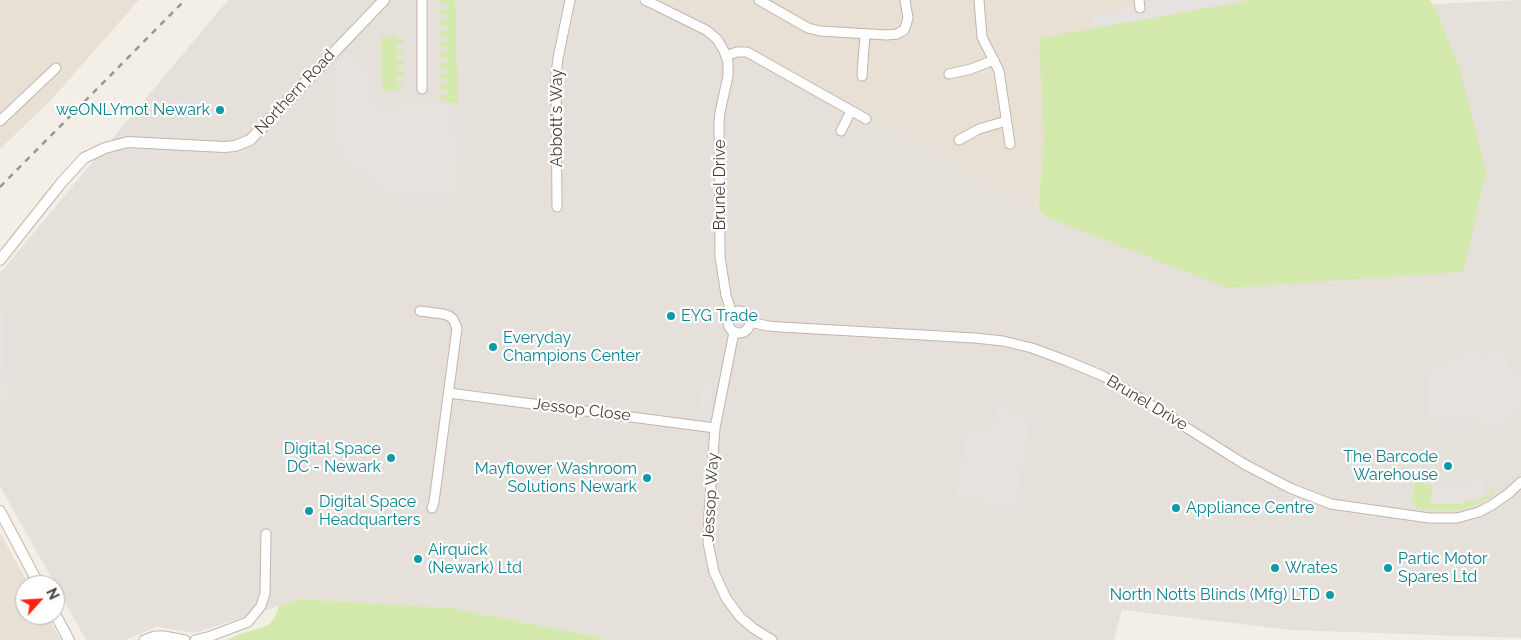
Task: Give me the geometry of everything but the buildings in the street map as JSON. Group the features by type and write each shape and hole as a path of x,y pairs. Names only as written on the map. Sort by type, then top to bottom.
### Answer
{"street":[{"name":"Northern Road","path":"0,260 62,182 84,158 105,148 128,142 224,148 250,140 384,0"},
{"path":"422,0 422,89"},
{"name":"Abbott's Way","path":"557,207 556,74 570,0"},
{"path":"645,0 706,30 717,39 726,56 737,52 747,52 866,120"},
{"path":"759,0 808,28 820,31 887,35 897,34 904,30 908,18 905,0"},
{"path":"979,0 982,37 999,71 1010,144"},
{"path":"862,76 864,34"},
{"name":"Brunel Drive","path":"726,56 728,76 720,112 720,257 726,295 732,314"},
{"path":"949,74 971,70 994,60"},
{"path":"0,120 56,68"},
{"path":"841,131 852,111"},
{"path":"959,140 980,129 1006,121"},
{"path":"420,311 449,316 457,328 432,508"},
{"path":"740,311 745,313 750,318 748,329 744,332 734,332 731,330 728,324 732,314 740,311"},
{"name":"Brunel Drive","path":"750,322 782,327 975,338 1003,341 1032,348 1067,360 1103,376 1138,396 1244,464 1290,488 1331,504 1429,518 1457,518 1479,512 1492,505 1521,482"},
{"name":"Jessop Way","path":"734,332 715,428 708,543 714,572 723,593 732,607 753,628 772,640"},
{"name":"Jessop Close","path":"449,393 715,428"},
{"path":"0,511 34,575"},
{"path":"195,640 248,622 261,606 265,593 266,534"},
{"path":"61,625 69,640"},
{"path":"144,640 156,636 164,636 185,640"}],"shaded area":[{"path":"0,0 139,0 53,98 0,149"},
{"path":"228,0 649,0 701,19 806,85 982,177 1049,218 1458,62 1433,4 1521,0 1521,638 1291,630 1122,610 1114,640 604,640 604,638 450,608 300,599 195,633 156,627 125,640 86,640 65,602 65,575 50,575 0,486 0,273"},
{"path":"658,0 1267,0 1044,139 1038,211"},
{"path":"1139,0 1236,0 1237,2 1095,28 1092,15 1139,5"},
{"path":"348,51 374,77 374,106 454,105 455,196 394,197 366,169 363,167 361,173 349,168 351,162 339,157 335,117 336,63"},
{"path":"4,307 7,403 0,403 0,308"},
{"path":"1502,348 1512,373 1521,371 1521,402 1499,424 1485,424 1484,422 1428,422 1427,373 1477,349 1481,357"},
{"path":"702,383 716,384 709,403 699,409"},
{"path":"996,407 1031,413 1015,508 956,497 967,427 992,431"},
{"path":"1484,477 1484,493 1465,499 1462,504 1431,504 1432,485 1464,484 1468,483 1468,478"},
{"path":"0,533 23,575 15,575 15,625 52,625 61,640 0,640"}],"green space":[{"path":"439,0 455,0 458,103 447,103 447,99 440,99 440,95 447,95 447,89 440,89 440,85 447,84 447,79 440,78 440,74 447,74 447,68 440,68 439,63 447,63 447,57 440,57 439,52 447,52 447,47 439,46 439,42 447,41 447,36 439,35 439,31 447,30 447,25 439,25 439,20 447,20 447,14 439,14 439,9 447,9 447,3 439,3"},
{"path":"1253,0 1430,0 1458,62 1486,173 1463,272 1227,288 1049,218 1038,211 1044,139 1039,38"},
{"path":"381,37 396,37 397,40 404,40 404,44 397,44 396,47 397,50 404,50 404,55 396,55 396,61 404,61 404,66 397,66 396,69 397,72 404,72 404,76 396,77 397,83 404,83 404,87 397,87 397,90 382,91"},
{"path":"1415,479 1426,480 1426,485 1432,485 1431,503 1467,499 1467,502 1476,501 1490,493 1493,485 1493,495 1478,504 1457,511 1416,509 1412,500"},
{"path":"300,599 450,608 604,638 604,640 227,640 269,625 275,617 279,606"}],"railway":[{"path":"0,187 185,0"}],"place":[{"name":"weONLYmot Newark","path":"220,110"},
{"name":"EYG Trade","path":"671,316"},
{"name":"Everyday Champions Center","path":"493,347"},
{"name":"Digital Space DC - Newark","path":"391,458"},
{"name":"The Barcode Warehouse","path":"1448,466"},
{"name":"Mayflower Washroom Solutions Newark","path":"647,478"},
{"name":"Appliance Centre","path":"1176,508"},
{"name":"Digital Space Headquarters","path":"309,511"},
{"name":"Airquick (Newark) Ltd","path":"418,559"},
{"name":"Wrates","path":"1275,568"},
{"name":"Partic Motor Spares Ltd","path":"1388,568"},
{"name":"North Notts Blinds (Mfg) LTD","path":"1330,595"}]}
